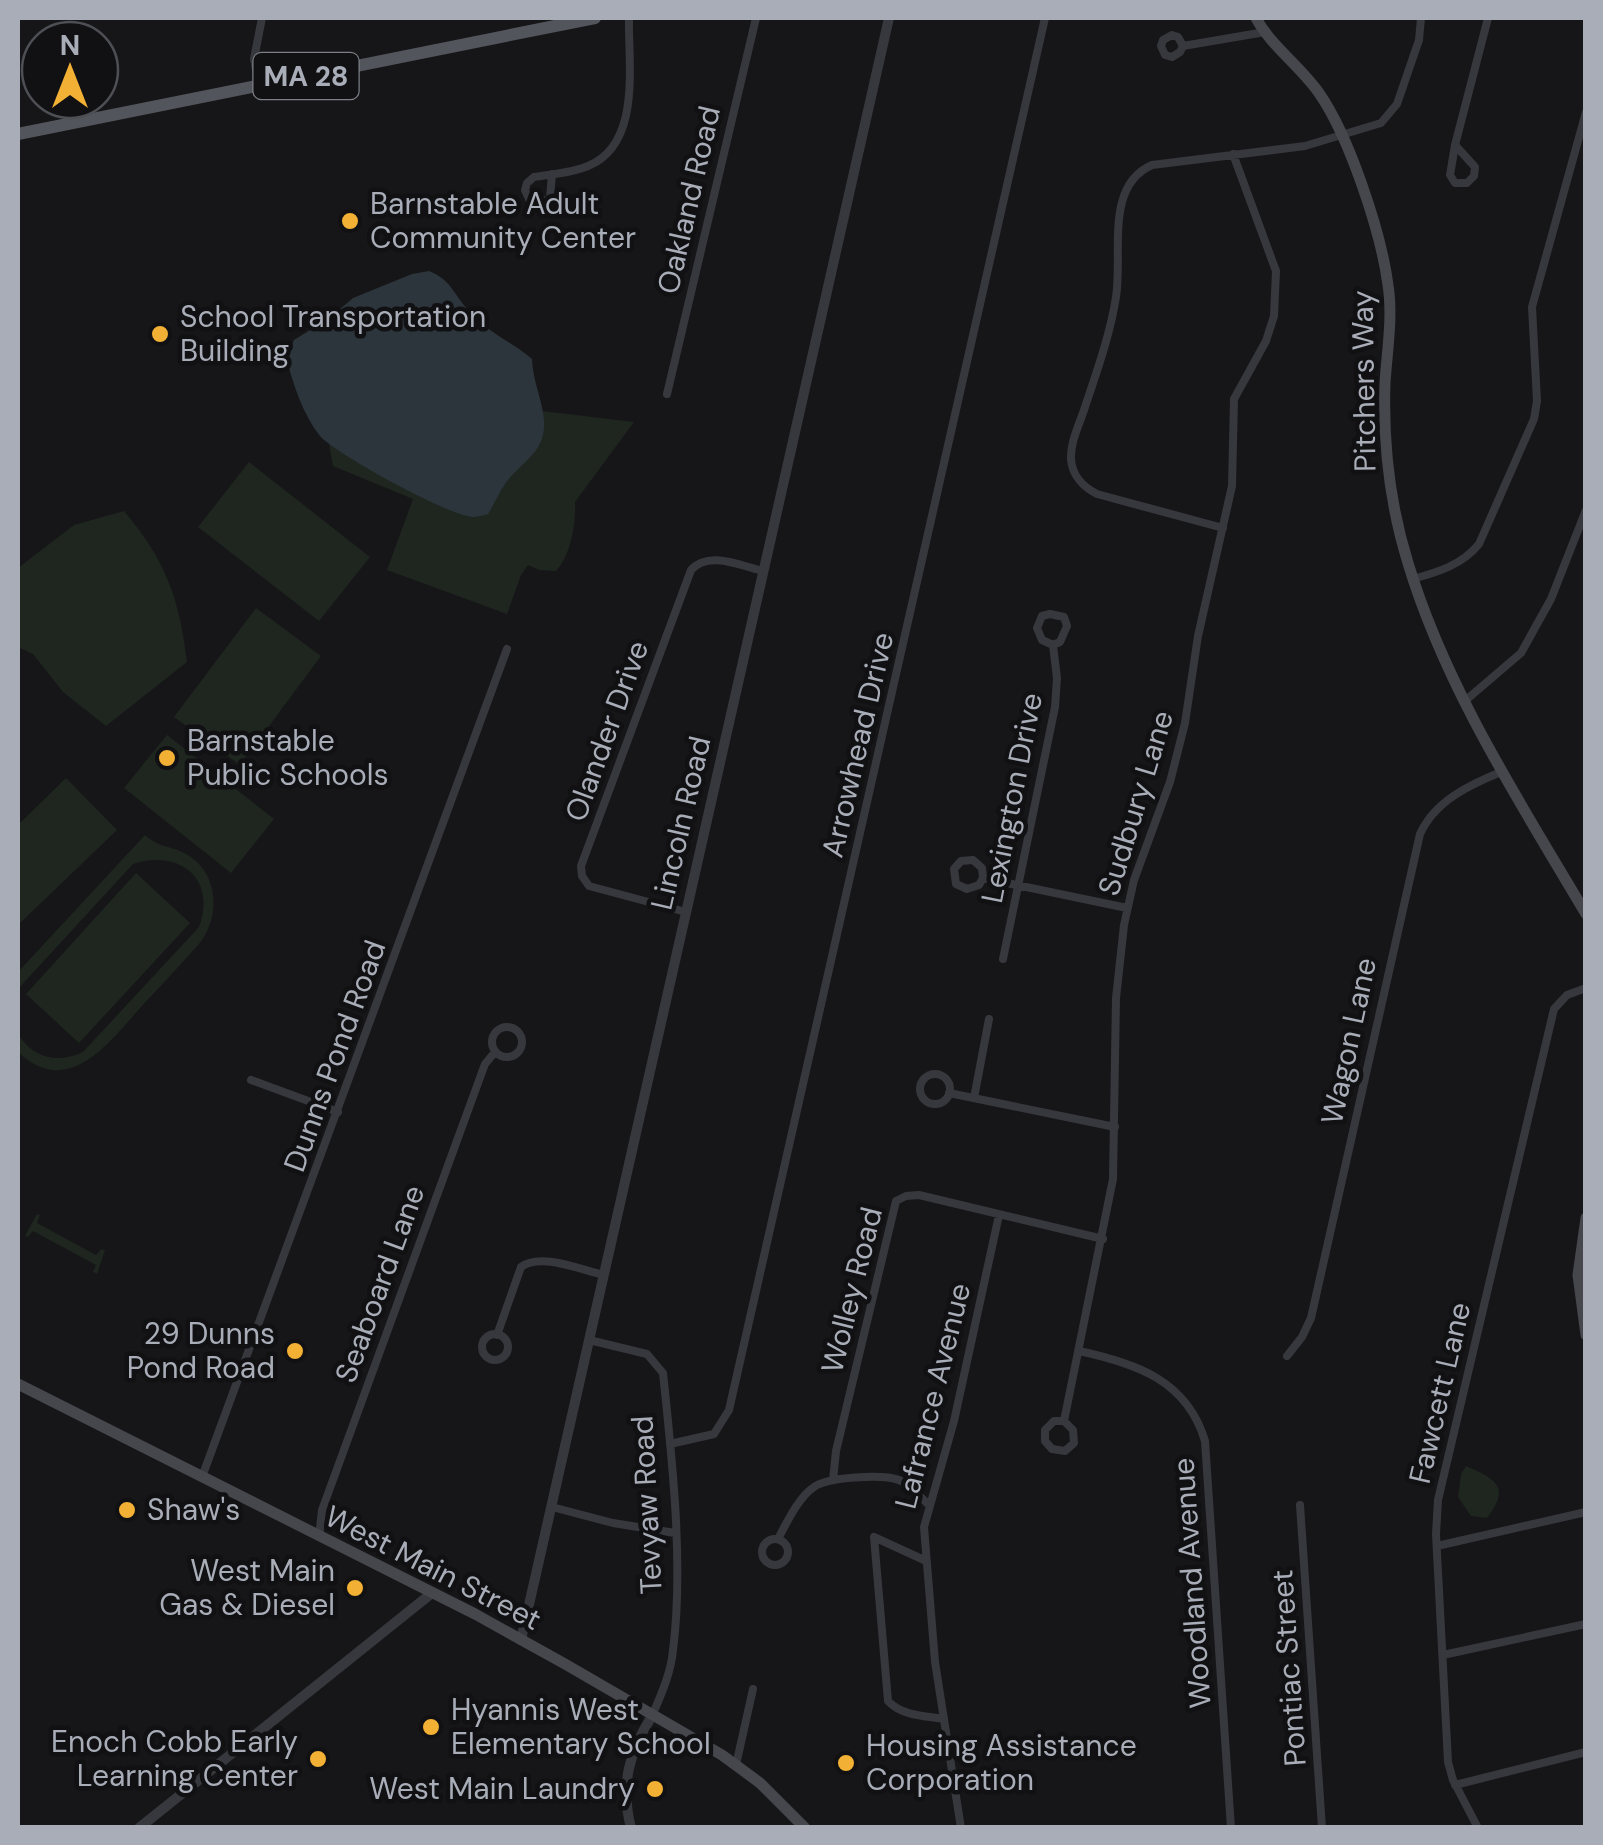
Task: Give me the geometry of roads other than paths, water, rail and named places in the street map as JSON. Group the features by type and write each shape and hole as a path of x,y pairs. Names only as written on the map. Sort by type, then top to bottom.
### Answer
{"main road":[{"name":"MA 28","path":"18,134 595,18"},
{"name":"Pitchers Way","path":"1256,18 1320,94 1342,137 1370,213 1388,286 1387,451 1397,522 1413,578 1432,629 1501,772 1586,914"},
{"path":"1586,1218 1582,1276 1586,1335"},
{"name":"West Main Street","path":"18,1384 521,1640 736,1765 786,1806 805,1828"}],"street":[{"path":"259,86 254,59 262,18"},
{"path":"552,174 550,198 539,204 528,199 525,190 530,179 595,163 620,135 628,106 629,18"},
{"name":"Oakland Road","path":"668,394 756,18"},
{"name":"Lincoln Road","path":"521,1640 889,18"},
{"name":"Arrowhead Drive","path":"670,1444 714,1434 727,1417 737,1382 1045,18"},
{"path":"1224,528 1091,491 1077,477 1071,456 1111,326 1118,283 1120,214 1128,184 1152,165 1305,146 1381,123 1392,113 1419,40 1421,18"},
{"path":"1455,145 1475,167 1474,176 1467,183 1455,183 1450,176 1455,145 1488,18"},
{"path":"1182,46 1265,32"},
{"path":"1413,578 1452,566 1479,544 1534,419 1537,401 1532,307 1586,112"},
{"name":"Sudbury Lane","path":"1064,1421 1113,1179 1116,998 1127,908 1175,766 1188,710 1198,636 1232,486 1234,398 1270,333 1276,293 1273,260 1233,154"},
{"path":"1466,700 1521,654 1550,599 1586,510"},
{"name":"Olander Drive","path":"686,912 589,886 581,866 690,570 709,560 764,571"},
{"name":"Lexington Drive","path":"1050,614 1064,617 1067,624 1060,642 1053,645 1042,640 1037,628 1042,616 1050,614"},
{"name":"Lexington Drive","path":"1004,959 1055,707 1053,645"},
{"name":"Dunns Pond Road","path":"202,1478 507,649"},
{"name":"Wagon Lane","path":"1287,1356 1311,1318 1420,834 1430,814 1446,801 1501,772"},
{"path":"984,878 1127,908"},
{"name":"Fawcett Lane","path":"1478,1828 1455,1785 1448,1762 1437,1546 1441,1479 1554,1008 1567,995 1586,988"},
{"path":"974,1098 989,1020"},
{"name":"Seaboard Lane","path":"319,1537 322,1510 342,1454 485,1064 495,1052"},
{"path":"251,1080 338,1112"},
{"path":"949,1093 1115,1128"},
{"name":"Wolley Road","path":"833,1480 836,1451 896,1202 919,1195 1102,1239"},
{"name":"Lafrance Avenue","path":"961,1828 924,1560 924,1527 961,1391 999,1215"},
{"path":"497,1334 521,1266 526,1262 538,1260 604,1275"},
{"name":"Tevyaw Road","path":"589,1340 633,1348 657,1362 662,1373 675,1533 673,1652 652,1716"},
{"name":"Woodland Avenue","path":"1079,1351 1118,1360 1155,1375 1185,1400 1200,1424 1207,1474 1230,1828"},
{"name":"Sudbury Lane","path":"1054,1421 1064,1421 1073,1430 1074,1443 1065,1451 1052,1450 1045,1441 1045,1430 1054,1421"},
{"path":"778,1539 807,1493 833,1480 898,1480 929,1506"},
{"name":"Pontiac Street","path":"1300,1505 1322,1828"},
{"path":"552,1507 612,1523 675,1533"},
{"path":"1437,1546 1586,1512"},
{"path":"924,1560 874,1536 888,1702 909,1713 944,1719"},
{"path":"139,1828 432,1593"},
{"path":"1443,1655 1586,1624"},
{"path":"736,1765 753,1689"},
{"path":"631,1828 625,1794 627,1771 633,1749 652,1716"},
{"path":"1455,1785 1586,1752"}],"place":[{"name":"Barnstable Adult Community Center","path":"350,221"},
{"name":"School Transportation Building","path":"160,334"},
{"name":"Barnstable Public Schools","path":"167,758"},
{"name":"29 Dunns Pond Road","path":"295,1351"},
{"name":"Shaw's","path":"127,1510"},
{"name":"West Main Gas & Diesel","path":"355,1588"},
{"name":"Hyannis West Elementary School","path":"431,1727"},
{"name":"Enoch Cobb Early Learning Center","path":"318,1759"},
{"name":"Housing Assistance Corporation","path":"846,1763"},
{"name":"West Main Laundry","path":"655,1789"}]}
